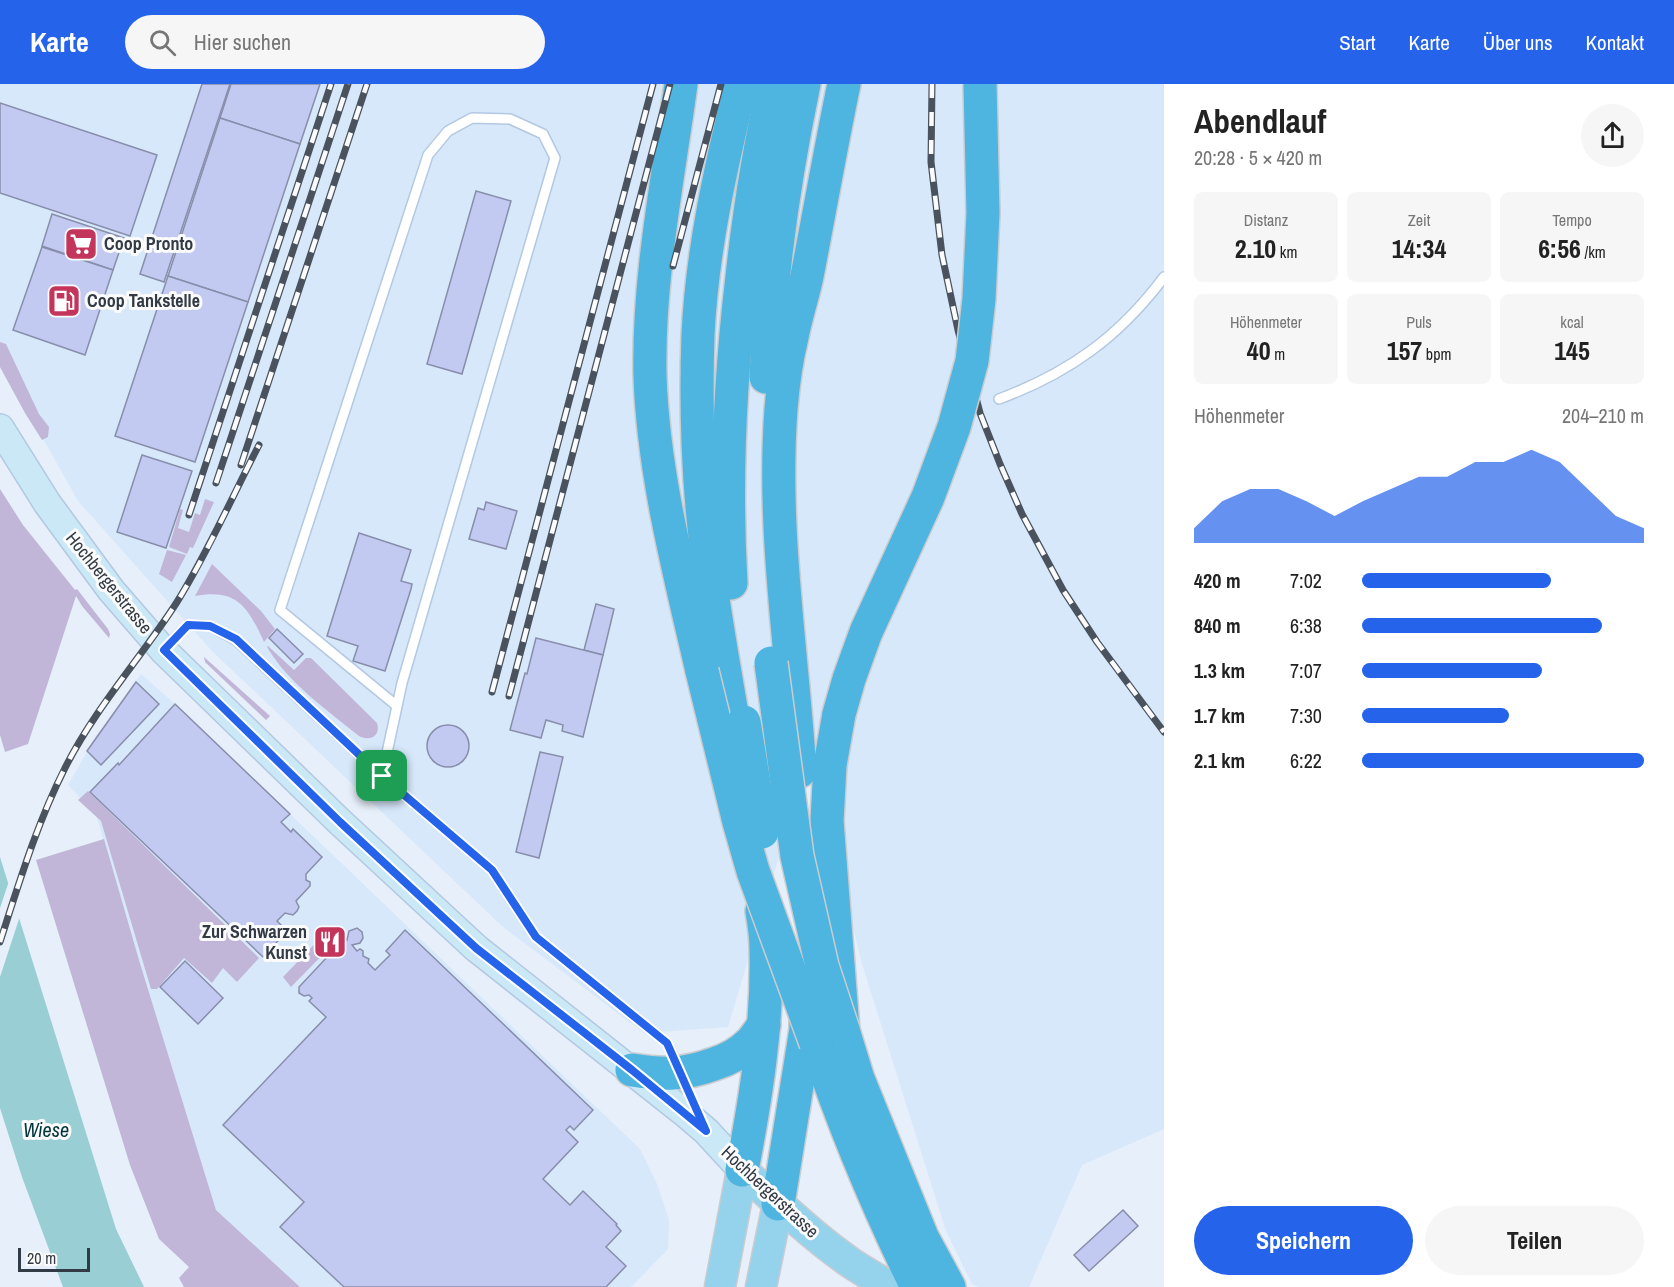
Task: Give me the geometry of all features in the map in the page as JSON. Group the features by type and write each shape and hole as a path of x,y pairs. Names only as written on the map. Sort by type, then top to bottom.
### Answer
{"highway":[{"path":"681,84 659,244 650,349 651,395 663,489 682,582 739,822 753,871 829,1036"},
{"path":"741,84 711,221 704,273 697,408 701,487 711,584 754,847 766,947 764,1025 756,1092 742,1170"},
{"path":"774,84 750,205 734,344 729,459 733,614 740,688 756,799 776,901 794,971 829,1036 858,1079 922,1237 949,1287"},
{"path":"804,84 781,208 766,371 763,462 764,555 771,663 797,856 822,966 829,1036 850,1137 917,1287"},
{"path":"778,1204 806,1029 805,836 785,611 779,504 780,431 791,337 808,274 825,174 844,84"},
{"path":"829,1036 827,844 832,747 857,656 879,602 928,497 954,427 972,361 979,299 983,213 980,84"},
{"path":"632,1070 680,1074 696,1071 724,1061 738,1053 751,1042 764,1025"}],"main road":[{"name":"Hochbergerstrasse","path":"0,428 47,503 105,582 164,650 348,829 476,948 706,1131 778,1204 851,1263 890,1287"},
{"path":"720,1287 742,1170"},
{"path":"761,1287 778,1204"}],"lane":[{"path":"382,776 402,683 555,158 543,134 510,119 471,118 448,131 428,155 280,610 397,706"},
{"path":"999,399 1053,376 1094,349 1128,319 1164,278"},
{"path":"164,650 188,625 210,626 236,639 382,776 492,870 536,937 667,1043 706,1131"}],"shaded area":[{"path":"0,84 1164,84 1164,1129 1082,1165 1029,1287 979,1287 972,1284 946,1231 862,964 848,906 839,821 815,737 728,1027 644,1033 503,927 212,651 78,501 41,435 0,351"},
{"path":"0,342 6,344 39,414 49,427 48,437 42,440 0,367"},
{"path":"0,489 23,525 75,590 77,589 110,634 109,638 76,596 28,744 5,752 0,735"},
{"path":"205,499 214,502 193,548 190,547 187,554 169,547 180,509 183,510 178,528 189,532 195,513 200,515"},
{"path":"167,550 186,555 172,582 159,574"},
{"path":"212,564 261,611 275,629 264,642 252,619 239,603 221,595 195,596"},
{"path":"268,646 294,670 306,658 311,658 377,723 378,728 374,737 359,736 321,706 286,673"},
{"path":"204,657 270,716 266,720 205,662"},
{"path":"141,674 640,1149 657,1184 669,1220 668,1249 631,1287 300,1287 216,1210 96,814 68,785 96,736"},
{"path":"88,791 259,958 237,982 223,968 212,983 184,958 157,989 151,989 101,821 78,800"},
{"path":"104,839 216,1210 300,1287 184,1287 179,1278 189,1267 159,1239 130,1165 36,860"},
{"path":"330,928 340,937 291,987 283,977"}],"water":[{"name":"Wiese","path":"0,857 116,1229 144,1287 63,1287 22,1177 0,1108"}],"pier":[{"path":"10,878 21,913 0,977 0,908"}],"building":[{"path":"202,84 230,84 164,282 140,274"},
{"path":"231,84 320,84 300,144 220,118"},
{"path":"0,103 157,155 130,236 0,193"},
{"path":"220,118 300,144 248,302 168,276"},
{"path":"476,191 511,201 462,374 427,364"},
{"path":"52,214 124,238 113,270 42,246"},
{"path":"42,247 113,270 85,355 13,330"},
{"path":"168,276 248,302 195,462 115,436"},
{"path":"142,455 192,471 166,548 117,532"},
{"path":"486,502 517,511 506,549 469,539 478,508 484,510"},
{"path":"359,533 411,550 401,581 412,584 411,589 385,671 353,661 358,646 327,636"},
{"path":"596,604 614,609 603,655 584,650"},
{"path":"277,629 303,654 294,663 269,638"},
{"path":"536,638 603,655 583,737 562,731 563,725 546,720 541,738 510,730"},
{"path":"136,682 159,704 101,765 87,751"},
{"path":"175,704 290,814 281,822 291,832 293,829 322,857 306,874 306,880 310,882 310,886 296,901 299,907 297,911 293,915 285,913 277,921 287,931 263,957 90,792 118,763 119,765"},
{"path":"448,725 456,726 463,731 468,738 468,754 463,761 456,766 448,767 440,766 433,761 428,754 427,746 428,738 433,731 440,726"},
{"path":"540,752 563,757 539,858 516,852"},
{"path":"357,928 362,932 363,938 360,943 352,945 357,951 360,949 363,951 363,956 369,959 368,963 375,970 390,955 386,951 405,930 593,1110 574,1130 570,1126 566,1130 578,1142 543,1179 570,1205 583,1191 617,1224 621,1231 606,1247 626,1266 606,1287 344,1287 280,1227 304,1202 223,1125 326,1017 309,1001 312,998 309,995 304,996 299,993 299,987 345,938 347,940 349,931"},
{"path":"185,961 223,998 198,1024 160,987"},
{"path":"1123,1210 1138,1226 1089,1271 1074,1255"}],"railway":[{"path":"189,515 331,84"},
{"path":"216,483 348,84"},
{"path":"241,465 367,84"},
{"path":"492,692 653,84"},
{"path":"509,696 670,84"},
{"path":"673,266 721,84"},
{"path":"932,84 931,162 942,255 958,330 980,413 1022,514 1063,590 1097,642 1164,732"},
{"path":"0,942 37,832 65,768 104,704 177,602 259,445"}],"place":[{"name":"Coop Pronto","path":"81,244"},
{"name":"Coop Tankstelle","path":"64,301"},
{"name":"Zur Schwarzen Kunst","path":"330,942"}],"route":[{"path":"188,625 210,626 236,639 382,776 492,870 536,937 667,1043 706,1131 476,948 340,822 164,650 188,625"}]}
